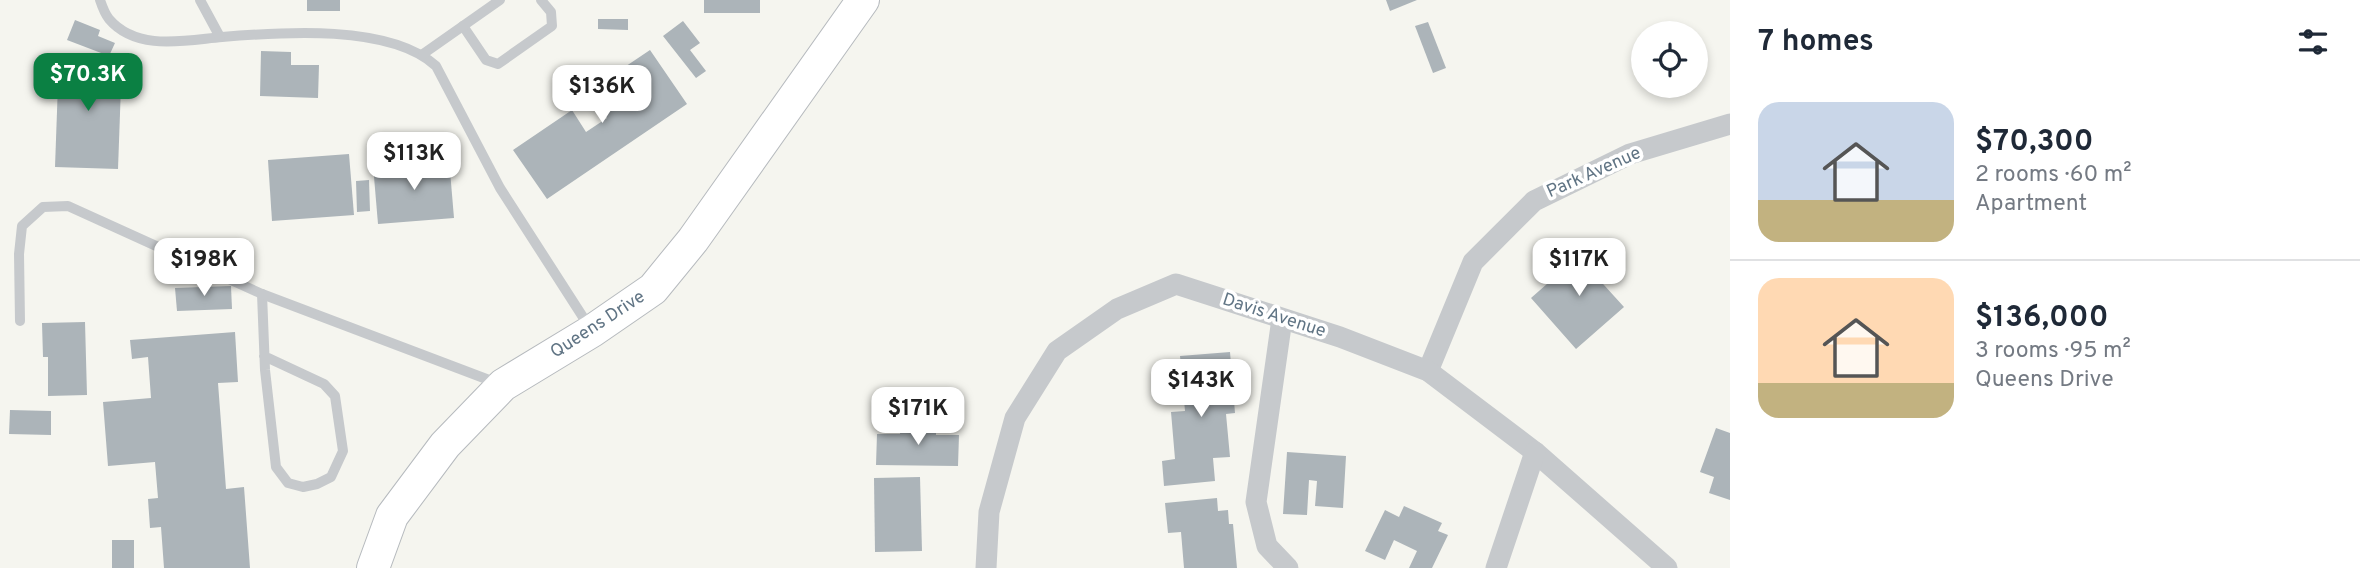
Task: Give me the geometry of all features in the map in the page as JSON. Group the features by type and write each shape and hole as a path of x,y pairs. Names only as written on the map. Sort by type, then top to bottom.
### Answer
{"main road":[{"name":"Queens Drive","path":"373,568 392,516 445,445 503,385 592,331 653,289 693,240 863,0"}],"street":[{"name":"Park Avenue","path":"1428,371 1473,262 1534,201 1630,154 1730,124"},
{"name":"Davis Avenue","path":"986,568 989,512 1015,418 1057,351 1117,309 1176,284 1282,318 1428,371 1535,452 1667,568"},
{"path":"1282,318 1256,502 1267,546 1288,568"},
{"path":"1496,568 1535,452"}],"lane":[{"path":"100,0 109,20 128,32 152,40 178,43 284,33 366,38 406,46 423,54 436,66 500,188 592,331"},
{"path":"200,0 220,37"},
{"path":"423,54 500,0"},
{"path":"463,26 486,60 498,64 552,26 551,12 541,0"},
{"path":"20,321 19,254 22,226 43,207 68,206 262,294 503,385"},
{"path":"262,294 264,356 276,467 288,483 303,487 317,484 331,477 343,451 335,396 324,384 264,356"}],"building":[{"path":"307,0 340,0 340,11 307,11"},
{"path":"704,0 760,0 760,13 704,13"},
{"path":"1386,0 1417,0 1390,11"},
{"path":"598,19 628,19 628,30 598,29"},
{"path":"75,20 100,30 98,36 115,43 109,56 67,40"},
{"path":"683,21 700,43 690,50 706,71 696,78 663,36"},
{"path":"1428,22 1446,68 1433,73 1415,26"},
{"path":"650,50 687,104 547,199 513,150 572,110 586,132 607,118 589,91"},
{"path":"261,51 291,52 291,65 319,65 318,98 260,96"},
{"path":"59,56 122,58 118,169 55,167"},
{"path":"349,154 354,215 272,221 268,160"},
{"path":"449,159 454,218 378,224 373,165"},
{"path":"369,180 370,211 357,212 356,181"},
{"path":"1596,241 1612,259 1594,274 1624,307 1576,349 1531,298"},
{"path":"231,286 232,309 177,311 175,288"},
{"path":"85,322 87,395 48,396 48,357 43,357 42,323"},
{"path":"235,332 238,382 218,383 226,489 244,487 250,568 164,568 161,527 150,528 148,499 158,498 155,462 108,466 103,402 151,398 148,357 132,359 130,340"},
{"path":"1230,352 1235,413 1226,414 1230,457 1213,458 1215,481 1164,486 1162,461 1175,459 1171,412 1185,411 1180,356"},
{"path":"10,410 51,411 51,435 9,434"},
{"path":"901,423 936,424 936,435 959,435 958,466 876,465 877,434 900,434"},
{"path":"1716,428 1730,433 1730,500 1709,493 1714,477 1700,472"},
{"path":"1287,452 1346,456 1343,508 1315,506 1317,481 1309,480 1307,515 1283,514"},
{"path":"920,477 922,551 875,552 874,478"},
{"path":"1217,498 1218,511 1228,510 1229,524 1233,524 1237,568 1184,568 1181,532 1168,533 1165,503"},
{"path":"1404,506 1442,523 1438,531 1448,535 1432,568 1409,568 1417,551 1394,540 1385,560 1365,551 1385,510 1399,517"},
{"path":"112,540 134,540 134,568 112,568"}]}
